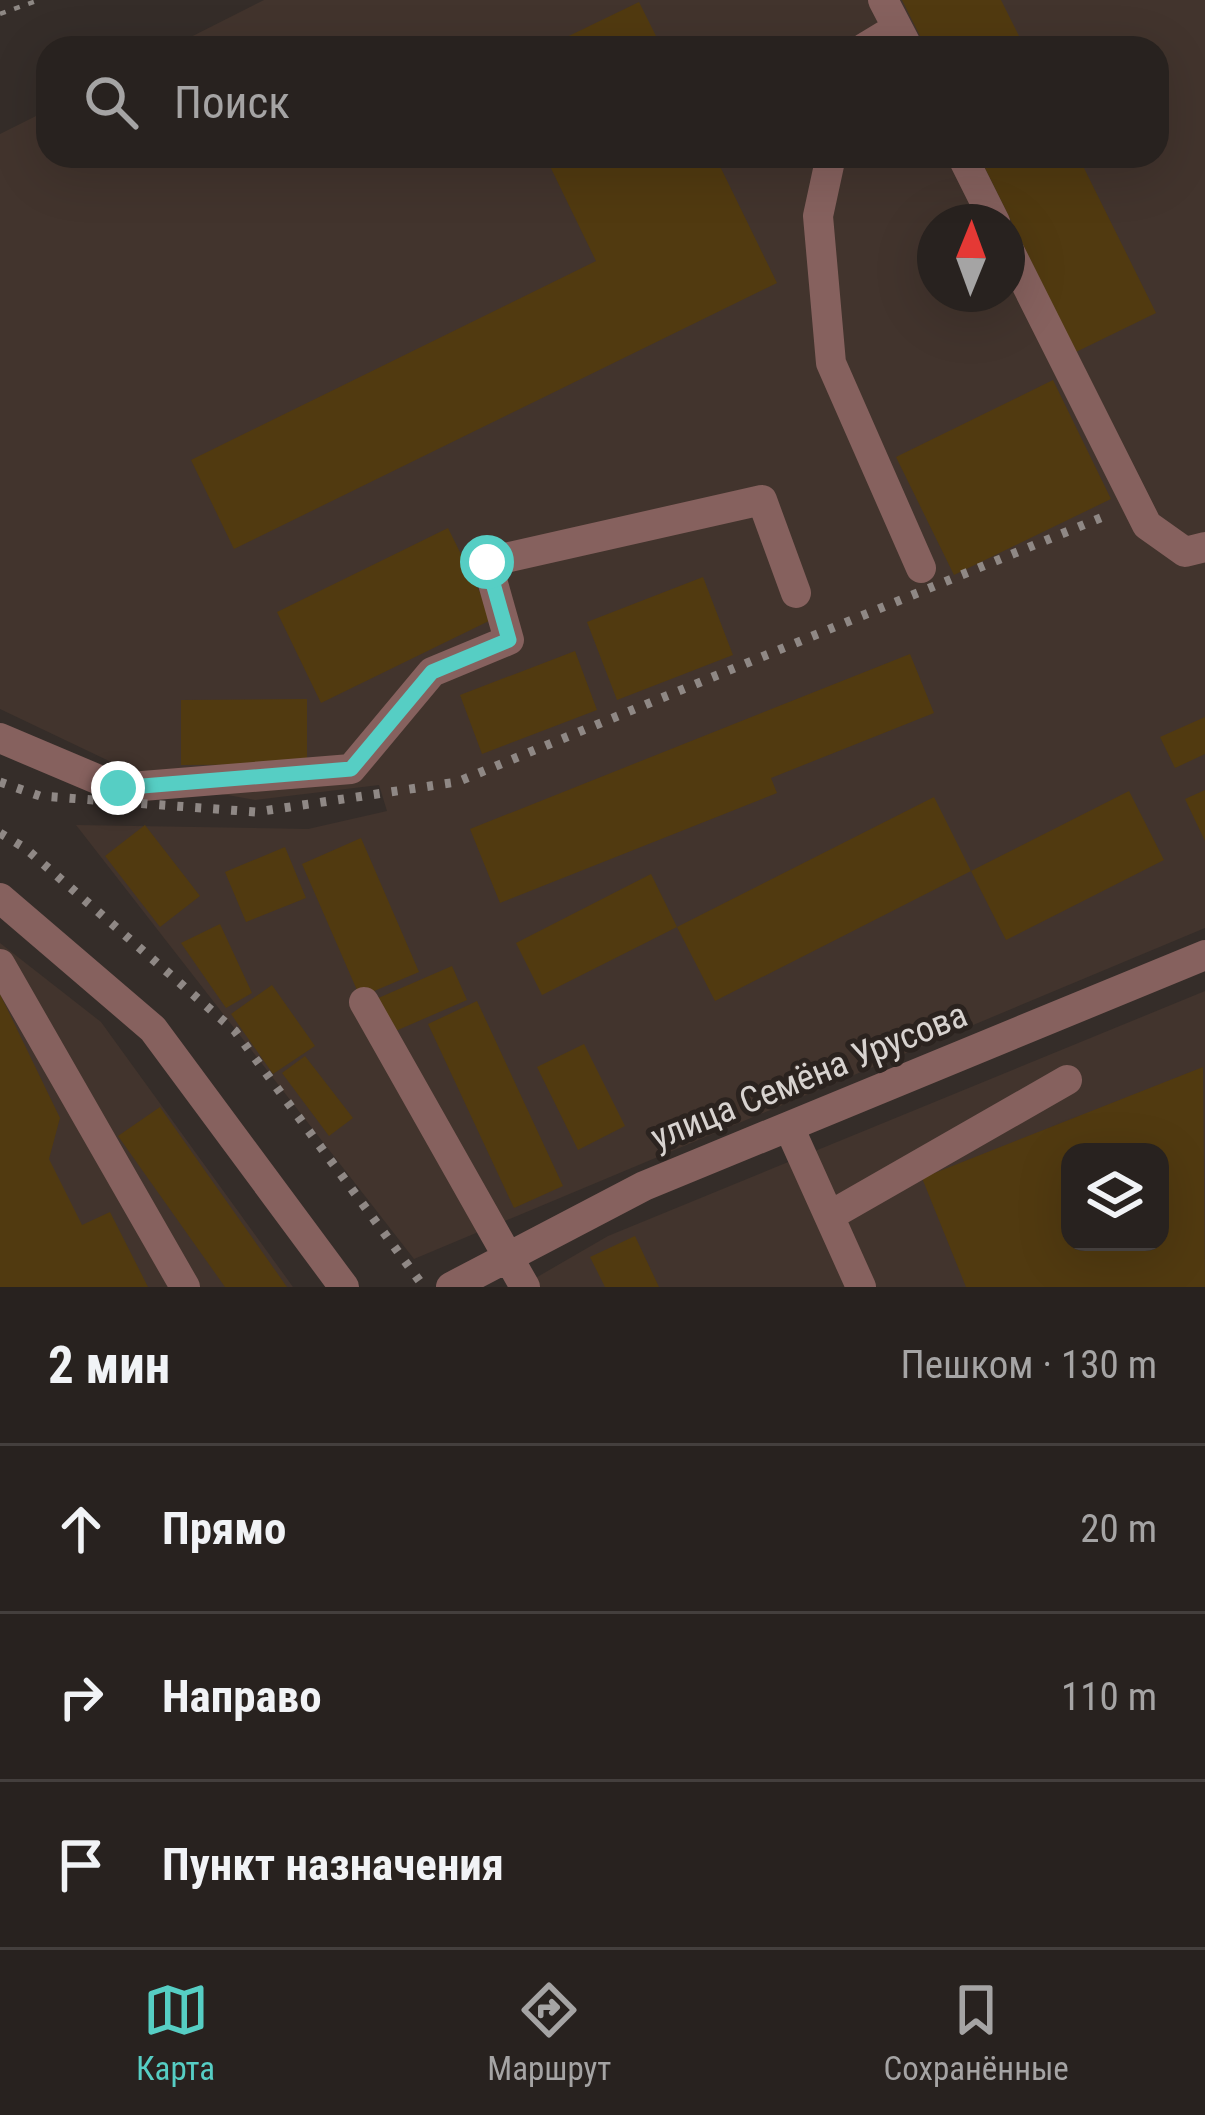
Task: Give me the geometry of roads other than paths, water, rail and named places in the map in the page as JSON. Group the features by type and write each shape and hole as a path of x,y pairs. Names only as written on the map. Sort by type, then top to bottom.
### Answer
{"street":[{"path":"828,168 818,216 831,363 921,568"},
{"path":"968,168 986,204"},
{"path":"1025,282 1147,525 1185,552 1205,548"},
{"path":"0,738 118,788 351,769 432,672 509,640 487,562 762,500 796,592"},
{"path":"0,898 153,1029 344,1287"},
{"name":"улица Семёна Урусова","path":"451,1287 644,1186 1205,955"},
{"path":"0,964 185,1287"},
{"path":"364,1002 524,1287"},
{"path":"831,1215 1067,1079"},
{"path":"789,1126 861,1287"}],"railway":[{"path":"0,782 40,796 256,812 457,782 1110,514"},
{"path":"0,833 25,848 235,1031 424,1287"}]}
